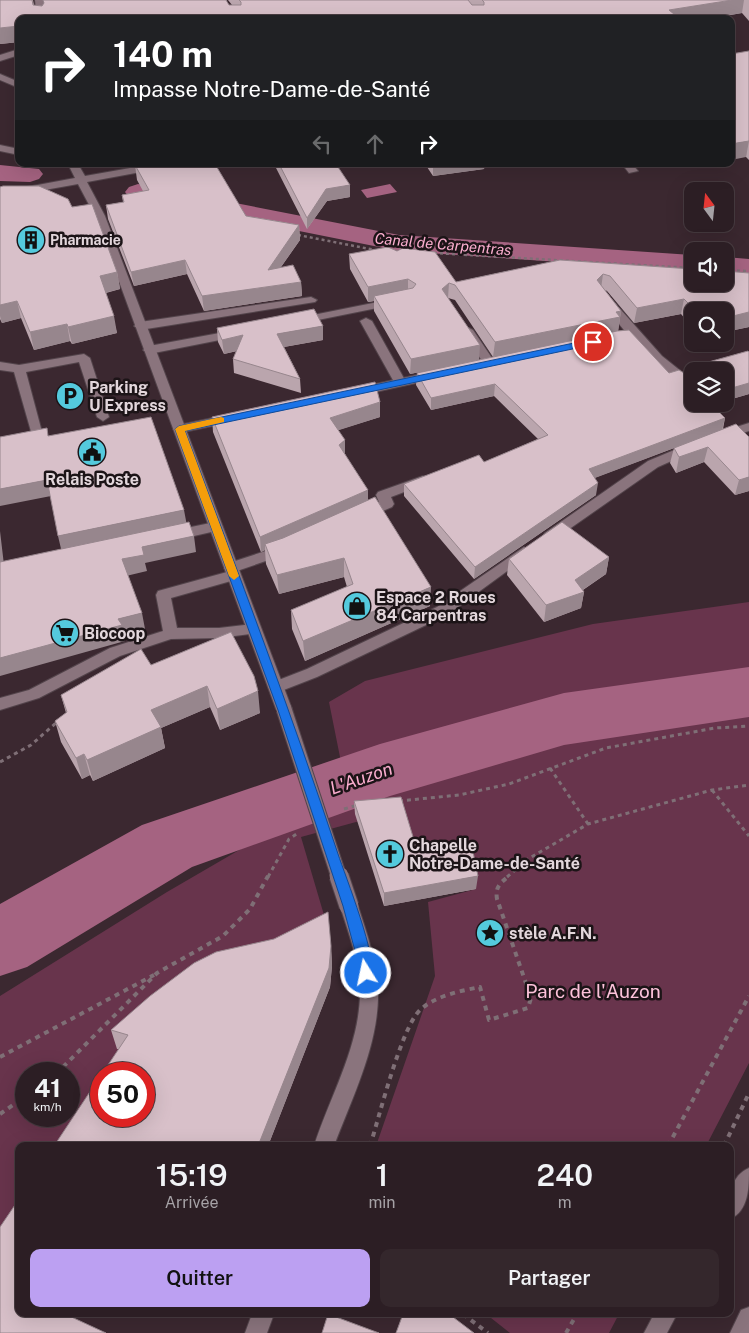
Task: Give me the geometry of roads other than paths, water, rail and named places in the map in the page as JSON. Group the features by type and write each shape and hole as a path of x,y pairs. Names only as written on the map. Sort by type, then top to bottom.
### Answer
{"main road":[{"path":"39,0 41,15"},
{"path":"0,59 15,53"},
{"path":"0,59 15,61"},
{"path":"3,74 15,82"},
{"path":"0,148 15,151"},
{"path":"74,167 100,216 276,687 364,953 369,993 365,1028 325,1142"},
{"path":"0,195 152,167"},
{"path":"602,294 635,336 684,380"},
{"path":"284,324 408,299"},
{"path":"140,326 311,300"},
{"path":"460,318 495,363 472,367"},
{"path":"366,321 400,382"},
{"path":"149,350 245,332"},
{"path":"618,338 635,336"},
{"path":"0,366 19,369 84,358 103,417"},
{"path":"19,369 36,432"},
{"path":"342,395 445,373"},
{"path":"179,429 246,415"},
{"path":"276,687 312,673 442,611 653,464 749,427"},
{"path":"351,519 387,504 383,495 435,475"},
{"path":"156,539 215,527"},
{"path":"171,634 163,595 232,571 297,544"},
{"path":"0,704 34,694 115,652 171,634 219,633 253,629"},
{"path":"734,1202 749,1178"},
{"path":"256,1333 262,1317"},
{"path":"655,1333 664,1317"},
{"path":"741,1333 749,1318"}],"waterway":[{"name":"Canal de Carpentras","path":"0,173 30,174"},
{"name":"Canal de Carpentras","path":"138,192 399,243 684,262"},
{"name":"Canal de Carpentras","path":"734,266 749,267"},
{"name":"L'Auzon","path":"0,943 167,846 380,771 564,719 749,692"}],"place":[{"name":"Pharmacie","path":"31,240"},
{"name":"Parking U Express","path":"70,396"},
{"name":"Relais Poste","path":"92,452"},
{"name":"Espace 2 Roues 84 Carpentras","path":"357,606"},
{"name":"Biocoop","path":"65,633"},
{"name":"Chapelle Notre-Dame-de-Santé","path":"390,854"},
{"name":"stèle A.F.N.","path":"490,933"}],"park label":[{"name":"Parc de l'Auzon","path":"593,991"}]}
